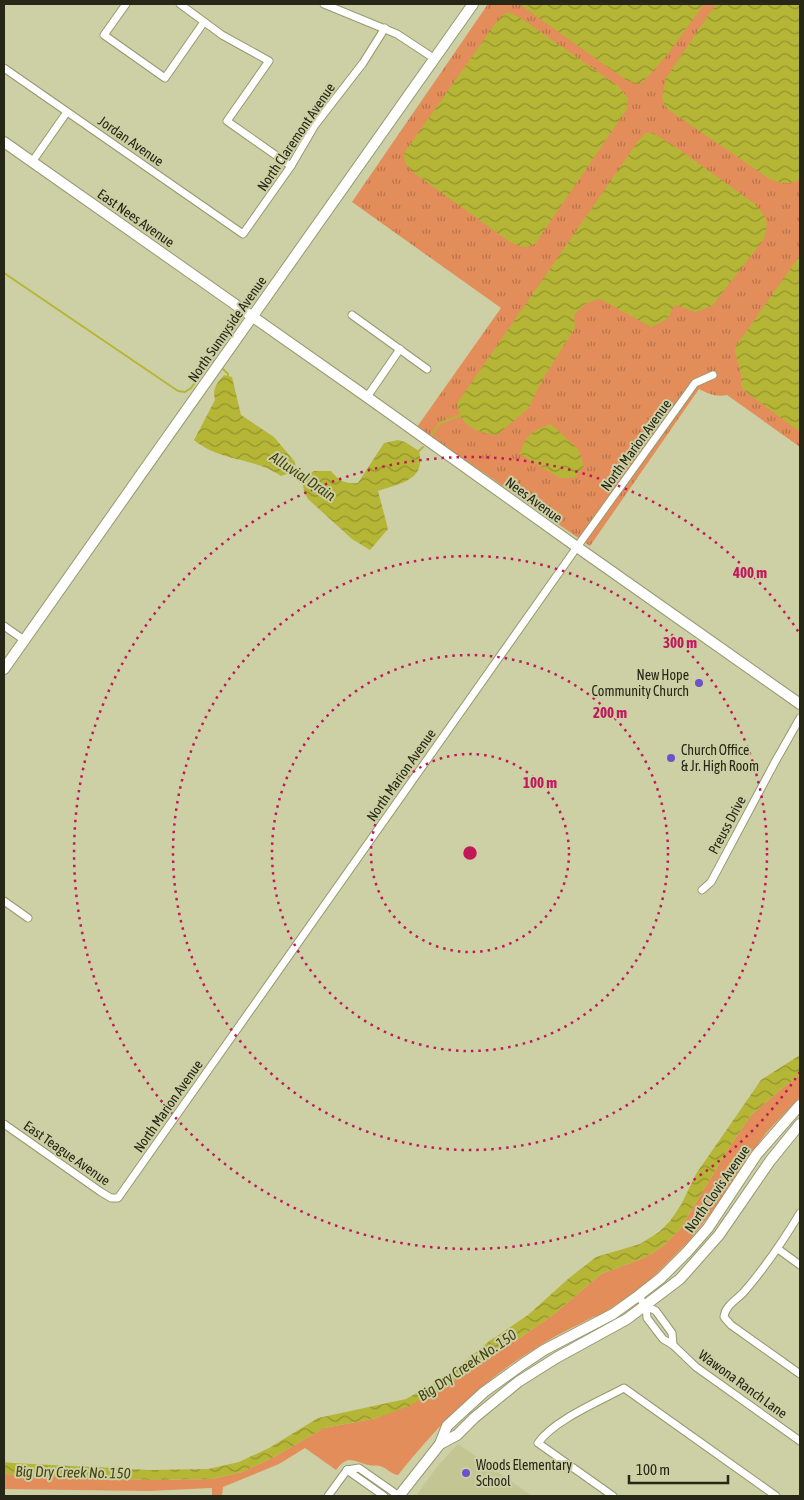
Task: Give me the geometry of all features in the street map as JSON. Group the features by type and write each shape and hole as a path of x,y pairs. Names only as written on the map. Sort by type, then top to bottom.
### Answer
{"main road":[{"name":"North Sunnyside Avenue","path":"4,669 253,317 315,226 474,4"},
{"name":"East Nees Avenue","path":"4,142 253,317"},
{"name":"Nees Avenue","path":"253,317 800,704"},
{"name":"North Clovis Avenue","path":"399,1496 440,1444 447,1426 484,1392 544,1350 612,1314 661,1278 708,1228 757,1154 800,1106"},
{"name":"North Clovis Avenue","path":"440,1444 457,1435 496,1400 536,1370 607,1331 646,1306 680,1279 707,1250 781,1146 800,1124"}],"street":[{"path":"126,4 104,35 164,78 204,22"},
{"path":"180,4 222,35 269,61 227,121 291,166"},
{"path":"324,4 385,28 409,41 435,59"},
{"name":"North Claremont Avenue","path":"244,234 291,166 315,125 363,63 385,28"},
{"name":"Jordan Avenue","path":"4,68 244,234"},
{"path":"32,162 67,112"},
{"path":"352,315 427,368"},
{"path":"367,396 400,349"},
{"name":"North Marion Avenue","path":"118,1198 577,547 695,383 713,375"},
{"path":"4,626 24,640"},
{"name":"Preuss Drive","path":"702,890 711,882 800,718"},
{"path":"4,901 28,918"},
{"name":"East Teague Avenue","path":"4,1124 101,1192 111,1198 118,1198"},
{"path":"800,1213 778,1249 742,1294 727,1308 724,1317 731,1325 800,1374"},
{"path":"778,1249 800,1265"},
{"name":"Wawona Ranch Lane","path":"638,1296 646,1306 656,1311 662,1318 672,1333 673,1345"},
{"name":"Wawona Ranch Lane","path":"646,1306 647,1318 663,1339 673,1345 696,1367 800,1441"},
{"path":"613,1496 538,1443 547,1433 565,1420 624,1388 776,1496"},
{"path":"328,1496 347,1470 359,1468 399,1496"},
{"path":"347,1470 384,1496"}],"shaded area":[{"name":"Woods Elementary School","path":"458,1444 532,1496 416,1496 437,1467"}],"green space":[{"path":"488,4 800,4 800,447 727,395 712,395 699,389 590,546 417,427 501,308 352,202"},
{"path":"800,1075 800,1097 766,1133 747,1159 722,1200 688,1242 645,1285 599,1316 593,1317 543,1344 497,1375 461,1405 398,1475 380,1466 351,1460 344,1462 336,1470 305,1448 279,1464 223,1487 222,1495 212,1495 212,1488 148,1491 4,1489 4,1474 151,1480 212,1479 242,1472 274,1457 324,1428 377,1418 457,1379 489,1354 518,1339 554,1314 601,1274 646,1257 663,1246 680,1229 751,1115"}],"water":[{"path":"520,4 704,4 667,55 644,81 637,84 626,80"},
{"path":"716,4 800,4 800,179 796,181 784,183 768,178 664,105 662,97 666,78"},
{"path":"508,12 522,19 618,86 628,98 627,109 535,244 525,247 510,242 417,175 409,168 404,158 404,153 497,21"},
{"path":"645,133 653,133 674,146 755,204 766,220 764,239 712,306 695,312 675,305 667,319 651,327 600,299 586,303 574,315 575,328 544,377 528,409 497,435 476,430 461,417 458,402"},
{"path":"800,255 800,432 746,392 741,386 741,374 735,352 736,346"},
{"path":"224,375 232,377 241,415 274,437 295,462 296,471 281,476 264,467 210,450 194,440 215,400 216,386"},
{"path":"551,424 578,449 584,466 574,478 560,478 520,454 524,442 530,434"},
{"path":"398,440 419,451 419,469 415,475 402,483 378,491 388,529 370,550 352,539 308,499 303,488 304,476 314,471 331,471 343,481 358,483 384,443"},
{"name":"Big Dry Creek No. 150","path":"800,1055 800,1075 751,1115 680,1229 663,1246 646,1257 601,1274 554,1314 518,1339 489,1354 457,1379 409,1406 377,1418 324,1428 274,1457 242,1472 212,1479 151,1480 4,1474 4,1462 151,1470 208,1469 239,1462 269,1448 318,1418 406,1399 449,1375 488,1342 528,1315 596,1257 640,1244 659,1232 670,1221 681,1205 696,1174 761,1080"}],"waterway":[{"name":"Alluvial Drain","path":"4,273 178,391 185,392 191,388 210,361 214,361"},
{"name":"Alluvial Drain","path":"223,369 228,374 228,377"},
{"name":"Alluvial Drain","path":"430,437 440,423 461,415"},
{"name":"Alluvial Drain","path":"417,453 423,447"},
{"name":"Alluvial Drain","path":"295,471 306,478"}],"place":[{"name":"New Hope Community Church","path":"699,683"},
{"name":"Church Office & Jr. High Room","path":"671,758"},
{"name":"Woods Elementary School","path":"466,1473"}]}
